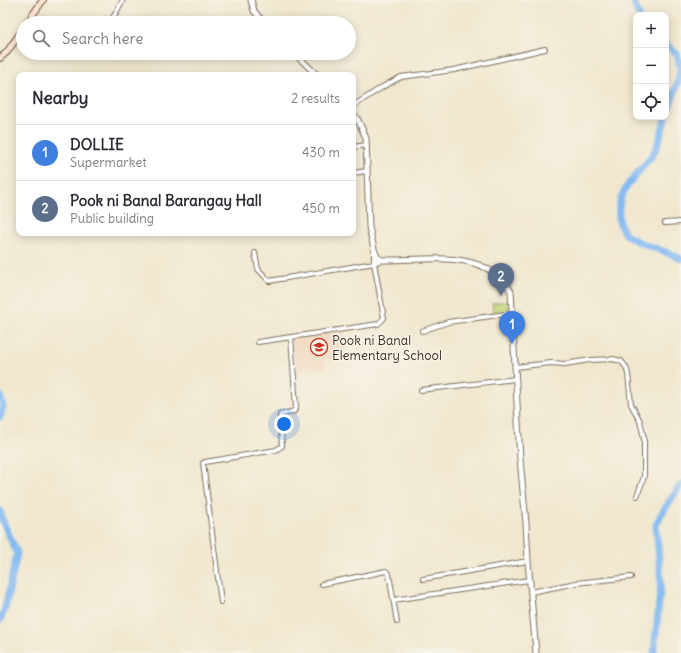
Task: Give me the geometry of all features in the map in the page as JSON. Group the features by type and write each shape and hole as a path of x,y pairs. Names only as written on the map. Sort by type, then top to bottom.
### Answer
{"main road":[{"path":"32,16 43,0"},
{"path":"0,58 7,52 16,39"}],"street":[{"path":"114,16 123,0"},
{"path":"251,0 254,12 258,16"},
{"path":"356,104 401,76 454,70 545,49"},
{"path":"301,60 314,72"},
{"path":"356,118 366,138 369,227 374,250 377,257 382,260"},
{"path":"356,147 366,145"},
{"path":"356,173 367,171"},
{"path":"665,223 681,222"},
{"path":"258,342 378,324 381,322 384,318 374,263 374,250"},
{"path":"255,253 258,269 269,281 374,263 382,260 438,258 468,261 486,268 506,283 511,291 513,313 520,459 536,653"},
{"path":"422,330 448,322 513,313"},
{"path":"221,602 203,464 205,462 276,450 282,446 280,415 294,411 296,408 291,337"},
{"path":"515,367 551,363 565,364 590,360 613,359 621,361 626,367 631,404 640,421 644,438 644,477 637,496"},
{"path":"421,390 515,379"},
{"path":"423,579 528,561"},
{"path":"322,584 386,571 389,574 397,622"},
{"path":"530,592 576,583 631,577"},
{"path":"393,600 529,580"}],"shaded area":[{"name":"Pook ni Banal Elementary School","path":"342,330 346,357 325,360 326,369 294,373 291,338"}],"green space":[{"path":"507,301 509,312 493,314 492,303"}],"waterway":[{"path":"634,0 638,12"},
{"path":"669,47 677,54 680,69 678,82 669,108"},
{"path":"665,120 654,152 630,182 621,197 619,219 623,230 634,240 681,259"},
{"path":"0,395 3,407 0,417"},
{"path":"654,653 661,582 656,525 681,484"},
{"path":"0,511 17,553 5,609 0,620"}],"place":[{"name":"Pook ni Banal Barangay Hall","path":"501,296"},
{"name":"DOLLIE","path":"512,344"},
{"name":"Pook ni Banal Elementary School","path":"319,347"}]}
